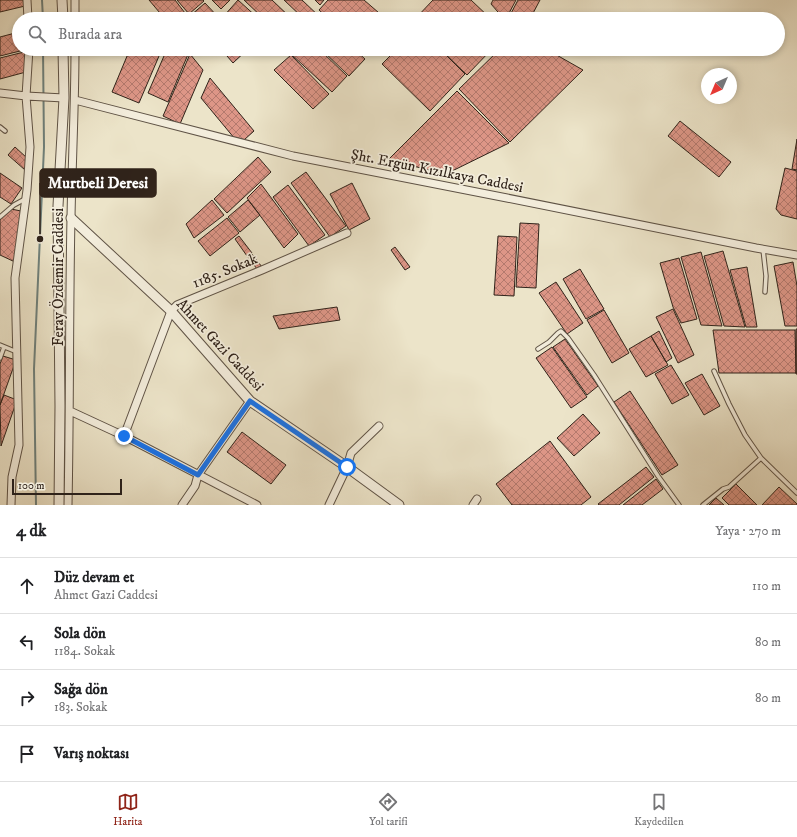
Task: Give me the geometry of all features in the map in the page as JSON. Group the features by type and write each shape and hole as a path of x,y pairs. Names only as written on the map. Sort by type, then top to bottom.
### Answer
{"street":[{"path":"27,0 28,12"},
{"path":"62,0 63,12"},
{"path":"75,0 75,12"},
{"path":"11,505 12,477 18,445 15,278 26,199 30,147 26,96 29,56"},
{"path":"59,505 60,398 58,206 64,98 63,56"},
{"name":"Feray Özdemir Caddesi","path":"68,505 71,218 75,56"},
{"path":"0,93 64,98"},
{"name":"Şht. Ergün Kızılkaya Caddesi","path":"75,100 293,156 797,255"},
{"name":"Ahmet Gazi Caddesi","path":"71,218 171,311 250,401 347,467 399,505"},
{"name":"1185. Sokak","path":"171,311 177,305 347,233"},
{"path":"124,436 171,311"},
{"path":"182,505 195,486 198,475 250,401"},
{"path":"70,411 124,436 257,505"},
{"path":"329,505 347,467 351,453 379,426"}],"lane":[{"path":"0,127 5,131"},
{"path":"0,217 14,205 26,199"},
{"path":"762,249 766,276 766,292"},
{"path":"538,349 562,331 594,375 658,476 679,505"},
{"path":"0,345 17,352"},
{"path":"0,358 4,347"},
{"path":"714,372 745,435 761,458 797,493"},
{"path":"703,505 723,489 729,487 761,458"}],"building":[{"path":"0,0 23,0 25,6 0,12"},
{"path":"149,0 175,0 184,12 159,12"},
{"path":"177,0 204,1 191,12 187,12"},
{"path":"212,0 230,0 221,9"},
{"path":"238,0 251,12 227,12"},
{"path":"244,0 272,0 285,12 257,12"},
{"path":"284,0 302,0 315,12 297,12"},
{"path":"315,0 324,0 320,5"},
{"path":"328,0 364,0 378,12 321,12 319,10"},
{"path":"433,0 471,0 484,12 422,12"},
{"path":"493,0 516,0 510,12 498,12 491,4"},
{"path":"518,0 540,0 534,12 512,12"},
{"path":"205,3 213,12 195,12"},
{"path":"12,34 12,53 0,56 0,37"},
{"path":"12,55 28,56 26,72 0,79 0,58"},
{"path":"127,56 159,56 139,103 112,92"},
{"path":"164,56 187,56 168,102 148,93"},
{"path":"189,56 192,56 203,70 180,124 163,116"},
{"path":"227,56 240,56 233,63"},
{"path":"290,56 292,56 329,94 313,109 274,70"},
{"path":"293,56 326,56 347,76 332,92"},
{"path":"328,56 362,56 365,59 349,76"},
{"path":"390,56 447,56 465,74 430,111 382,64"},
{"path":"447,56 485,56 467,75"},
{"path":"493,56 558,56 583,70 510,142 459,89"},
{"path":"210,78 254,131 244,140 235,139 201,98"},
{"path":"457,91 509,143 446,174 388,160"},
{"path":"680,121 731,162 719,177 668,136"},
{"path":"797,139 797,170 792,169"},
{"path":"15,147 27,158 25,170 8,155"},
{"path":"258,157 271,172 227,213 214,199"},
{"path":"785,168 797,171 797,219 781,215 776,209"},
{"path":"306,172 346,226 330,237 291,183"},
{"path":"0,173 22,188 11,204 0,197"},
{"path":"352,183 370,219 349,230 330,194"},
{"path":"261,184 298,234 284,248 247,198"},
{"path":"288,185 325,235 309,246 273,197"},
{"path":"212,200 224,215 194,238 186,224"},
{"path":"248,200 260,215 240,232 228,217"},
{"path":"11,209 21,211 15,262 0,255 0,220"},
{"path":"227,218 239,233 210,256 198,241"},
{"path":"520,223 539,224 536,288 516,287"},
{"path":"239,236 252,253 247,256 235,239"},
{"path":"498,236 517,237 514,296 494,295"},
{"path":"395,247 410,267 405,270 391,250"},
{"path":"723,251 745,327 724,326 704,256"},
{"path":"701,252 722,326 701,325 681,257"},
{"path":"252,254 262,267 257,269 248,257"},
{"path":"679,258 697,319 681,323 673,307 660,263"},
{"path":"793,262 797,286 797,326 785,326 774,266"},
{"path":"747,267 757,327 746,327 730,270"},
{"path":"580,269 604,309 586,319 563,279"},
{"path":"556,282 583,323 567,334 539,293"},
{"path":"337,307 340,320 279,329 273,316"},
{"path":"673,309 694,355 678,363 656,317"},
{"path":"604,310 629,353 612,363 587,320"},
{"path":"797,329 797,374 796,374"},
{"path":"713,330 795,330 796,373 719,373"},
{"path":"659,331 672,358 666,362 651,336"},
{"path":"651,336 668,365 646,377 629,349"},
{"path":"565,339 598,386 587,395 553,347"},
{"path":"552,347 587,397 571,408 536,358"},
{"path":"3,356 16,360 0,405 0,364"},
{"path":"671,365 689,395 672,404 655,374"},
{"path":"702,374 720,406 704,415 685,383"},
{"path":"630,391 678,465 662,475 614,402"},
{"path":"4,395 17,400 1,446 0,405"},
{"path":"583,414 600,433 574,456 557,438"},
{"path":"242,432 286,465 271,484 227,452"},
{"path":"550,441 591,497 581,505 512,505 496,484"},
{"path":"646,467 654,477 619,505 598,504"},
{"path":"656,479 663,489 642,505 623,505"},
{"path":"736,484 757,505 729,505 722,498"},
{"path":"779,487 797,504 797,505 762,505"},
{"path":"716,498 724,505 709,505"}],"waterway":[{"path":"42,0 43,12"},
{"path":"36,505 34,369 44,147 43,56"}],"place":[{"name":"Murtbeli Deresi","path":"40,239"}],"route":[{"path":"124,436 198,475 250,401 347,467"}]}
